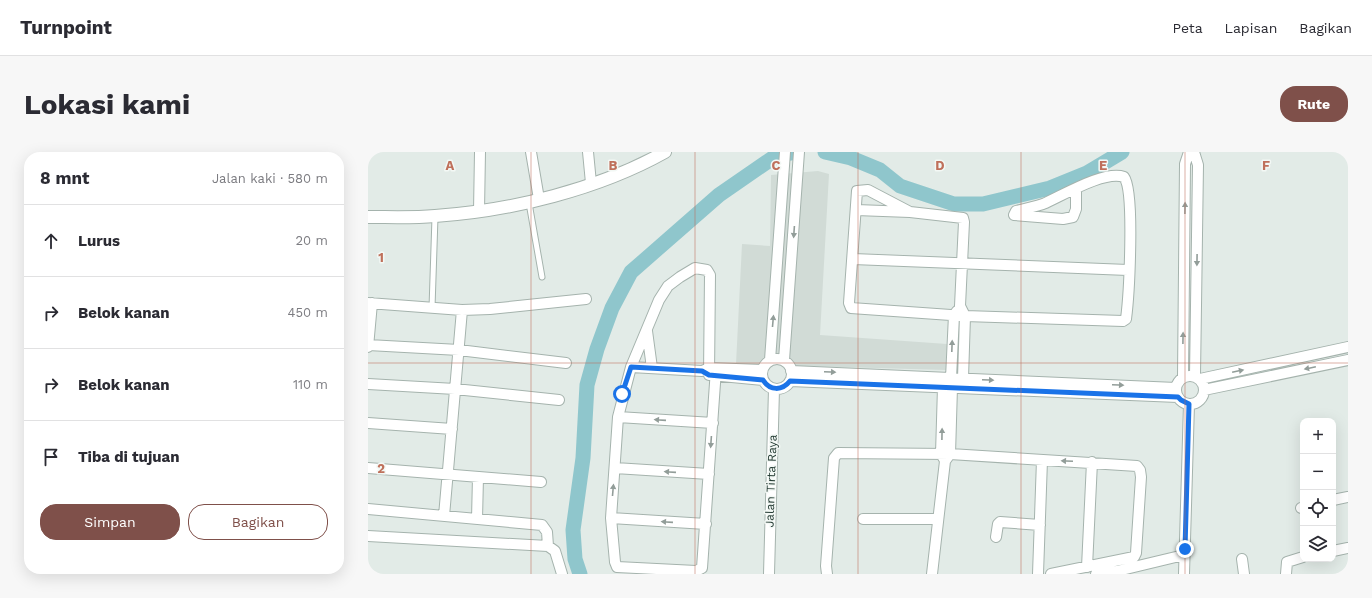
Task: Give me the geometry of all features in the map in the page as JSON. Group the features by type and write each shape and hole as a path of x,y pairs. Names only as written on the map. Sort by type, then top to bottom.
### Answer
{"street":[{"path":"479,211 480,152"},
{"path":"531,152 534,200"},
{"path":"588,152 591,183"},
{"path":"368,217 435,216 479,211 534,200 591,183 633,168 665,152"},
{"path":"762,375 770,360 785,152"},
{"path":"791,376 784,360 799,152"},
{"path":"1183,377 1185,164 1189,152"},
{"path":"1194,152 1198,165 1198,378 1204,390 1200,400 1189,404 1181,400 1177,392 1178,382 1183,377 1190,375 1198,378 1348,347"},
{"path":"784,175 798,170"},
{"path":"910,212 864,189 857,191 849,303 851,308 965,316 1123,321 1126,319 1130,206 1127,181 1122,176 1108,176 1042,204 1016,211 1014,214 1056,219 1071,218 1076,213 1076,190"},
{"path":"782,208 795,208"},
{"path":"856,210 910,212 963,218 960,306 965,316 963,378"},
{"path":"853,259 1128,270"},
{"path":"695,268 707,270 710,275 710,372 713,423 703,566 701,569 620,568 616,566 614,562 611,518 618,417 631,367 659,300 668,286 695,268"},
{"path":"566,363 458,350 368,346 370,303 462,310 490,309 586,299"},
{"path":"932,574 946,456 948,384 954,315 960,306"},
{"path":"444,516 462,310"},
{"path":"647,331 652,368"},
{"path":"770,360 784,360"},
{"path":"1204,390 1348,360"},
{"path":"631,367 762,375"},
{"path":"762,375 770,387 774,388 783,387 791,376"},
{"path":"791,376 948,384 1177,392"},
{"path":"948,384 963,378 1177,392"},
{"path":"368,384 455,389 559,400"},
{"name":"Jalan Tirta Raya","path":"769,574 774,388"},
{"path":"1184,574 1189,404"},
{"path":"618,417 713,423"},
{"path":"368,423 452,429"},
{"path":"827,574 826,566 834,458 836,454 946,456 1134,465 1140,470 1141,477 1136,555 1131,559 1051,574"},
{"path":"1038,574 1042,460"},
{"path":"1087,567 1092,462"},
{"path":"368,468 541,482"},
{"path":"615,468 709,474"},
{"path":"477,519 478,476"},
{"path":"1336,499 1348,497"},
{"path":"368,509 542,526 547,532 548,546"},
{"path":"611,518 706,524"},
{"path":"863,519 938,519"},
{"path":"996,537 998,524 1000,522 1040,525"},
{"path":"368,536 548,546 555,551 562,574"},
{"path":"1336,550 1348,548"},
{"path":"1096,574 1117,572 1184,555"},
{"path":"1286,574 1287,562 1300,558"},
{"path":"1242,559 1244,574"}],"lane":[{"path":"534,200 542,277"},
{"path":"432,308 435,216"}],"shaded area":[{"path":"818,171 829,174 820,335 947,344 946,370 736,364 742,244 770,246 771,175"}],"waterway":[{"path":"580,574 575,559 573,530 583,458 587,385 597,349 612,308 631,272 719,195 777,155 797,152"},
{"path":"825,152 851,158 880,170 900,186 954,204 983,204 1050,188 1087,173 1122,152"}],"route":[{"path":"622,394 631,367 702,371 709,375 763,380 770,387 774,388 783,387 790,381 1178,397 1189,404 1185,549"}]}
